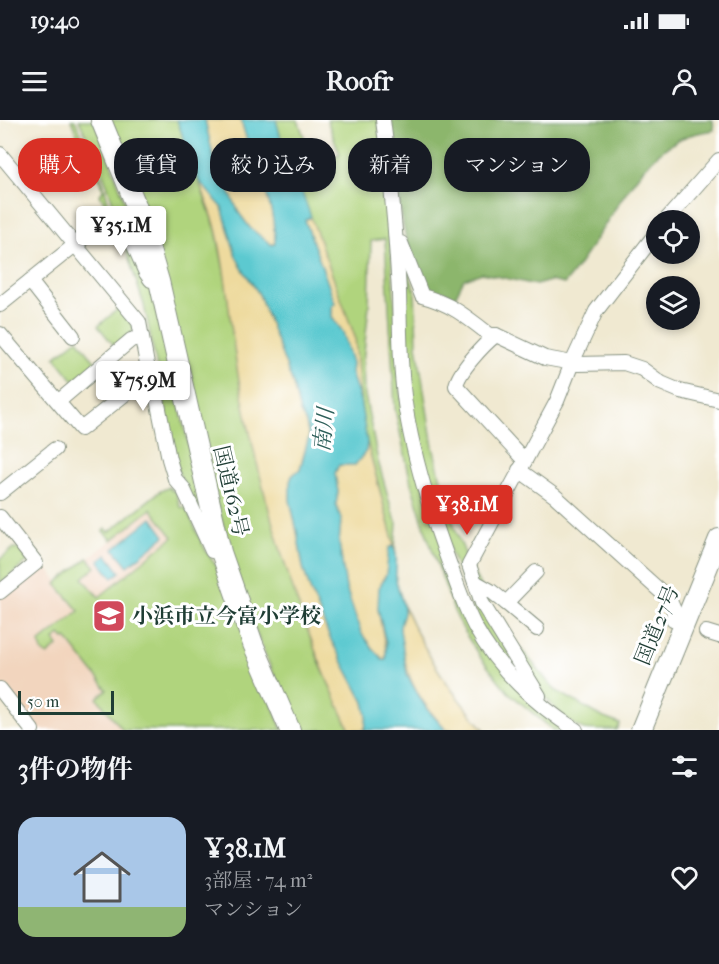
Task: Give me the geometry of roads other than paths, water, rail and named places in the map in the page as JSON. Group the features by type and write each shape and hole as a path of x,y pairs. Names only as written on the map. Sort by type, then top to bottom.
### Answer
{"highway":[{"name":"国道162号","path":"101,120 138,210 159,281 221,552 253,644 290,730"},
{"name":"国道27号","path":"640,730 719,538"}],"street":[{"path":"383,120 395,227 406,409 422,482 436,529 475,628 518,684 555,717 576,730"},
{"path":"0,154 139,322 149,375 154,384 175,479 183,488 212,551 221,552"},
{"path":"675,210 719,160"},
{"path":"0,305 106,220 113,220 122,226 151,280 159,281"},
{"path":"395,227 412,277 422,296 439,300 455,308 490,335 496,335 545,358 572,363 624,363 642,369 661,383 680,392 719,400"},
{"path":"544,706 483,603 469,565 557,401 596,311 646,246"},
{"path":"30,281 73,336"},
{"path":"0,334 81,429 149,375"},
{"path":"496,335 471,361 458,379 456,386 522,465 669,599 673,604 673,619 675,620"},
{"path":"59,401 131,340 142,337"},
{"path":"0,493 55,449"},
{"path":"0,517 36,563 0,592"},
{"path":"506,603 536,572"},
{"path":"475,582 491,591 537,629"},
{"path":"0,689 32,730"}],"water":[{"name":"南川","path":"177,120 205,120 210,142 210,192 229,192 239,213 250,228 272,245 275,244 272,212 265,192 302,192 311,217 305,220 335,303 332,306 332,317 343,332 352,363 351,373 360,400 367,442 366,451 355,465 339,465 335,473 338,492 336,504 341,519 339,543 346,588 361,633 383,660 386,659 386,643 378,609 379,588 386,575 389,548 393,546 397,583 404,608 400,630 407,674 426,708 446,730 365,730 367,715 364,702 330,638 310,589 303,567 290,500 290,482 292,476 300,469 309,437 306,423 300,412 293,384 259,294 236,256 222,207 199,181 198,138 183,138"},
{"path":"241,120 276,120 281,138 246,138"},
{"path":"152,518 165,536 128,566 114,549"},
{"path":"107,555 120,572 113,578 99,561"}],"place":[{"name":"小浜市立今富小学校","path":"109,616"}]}
